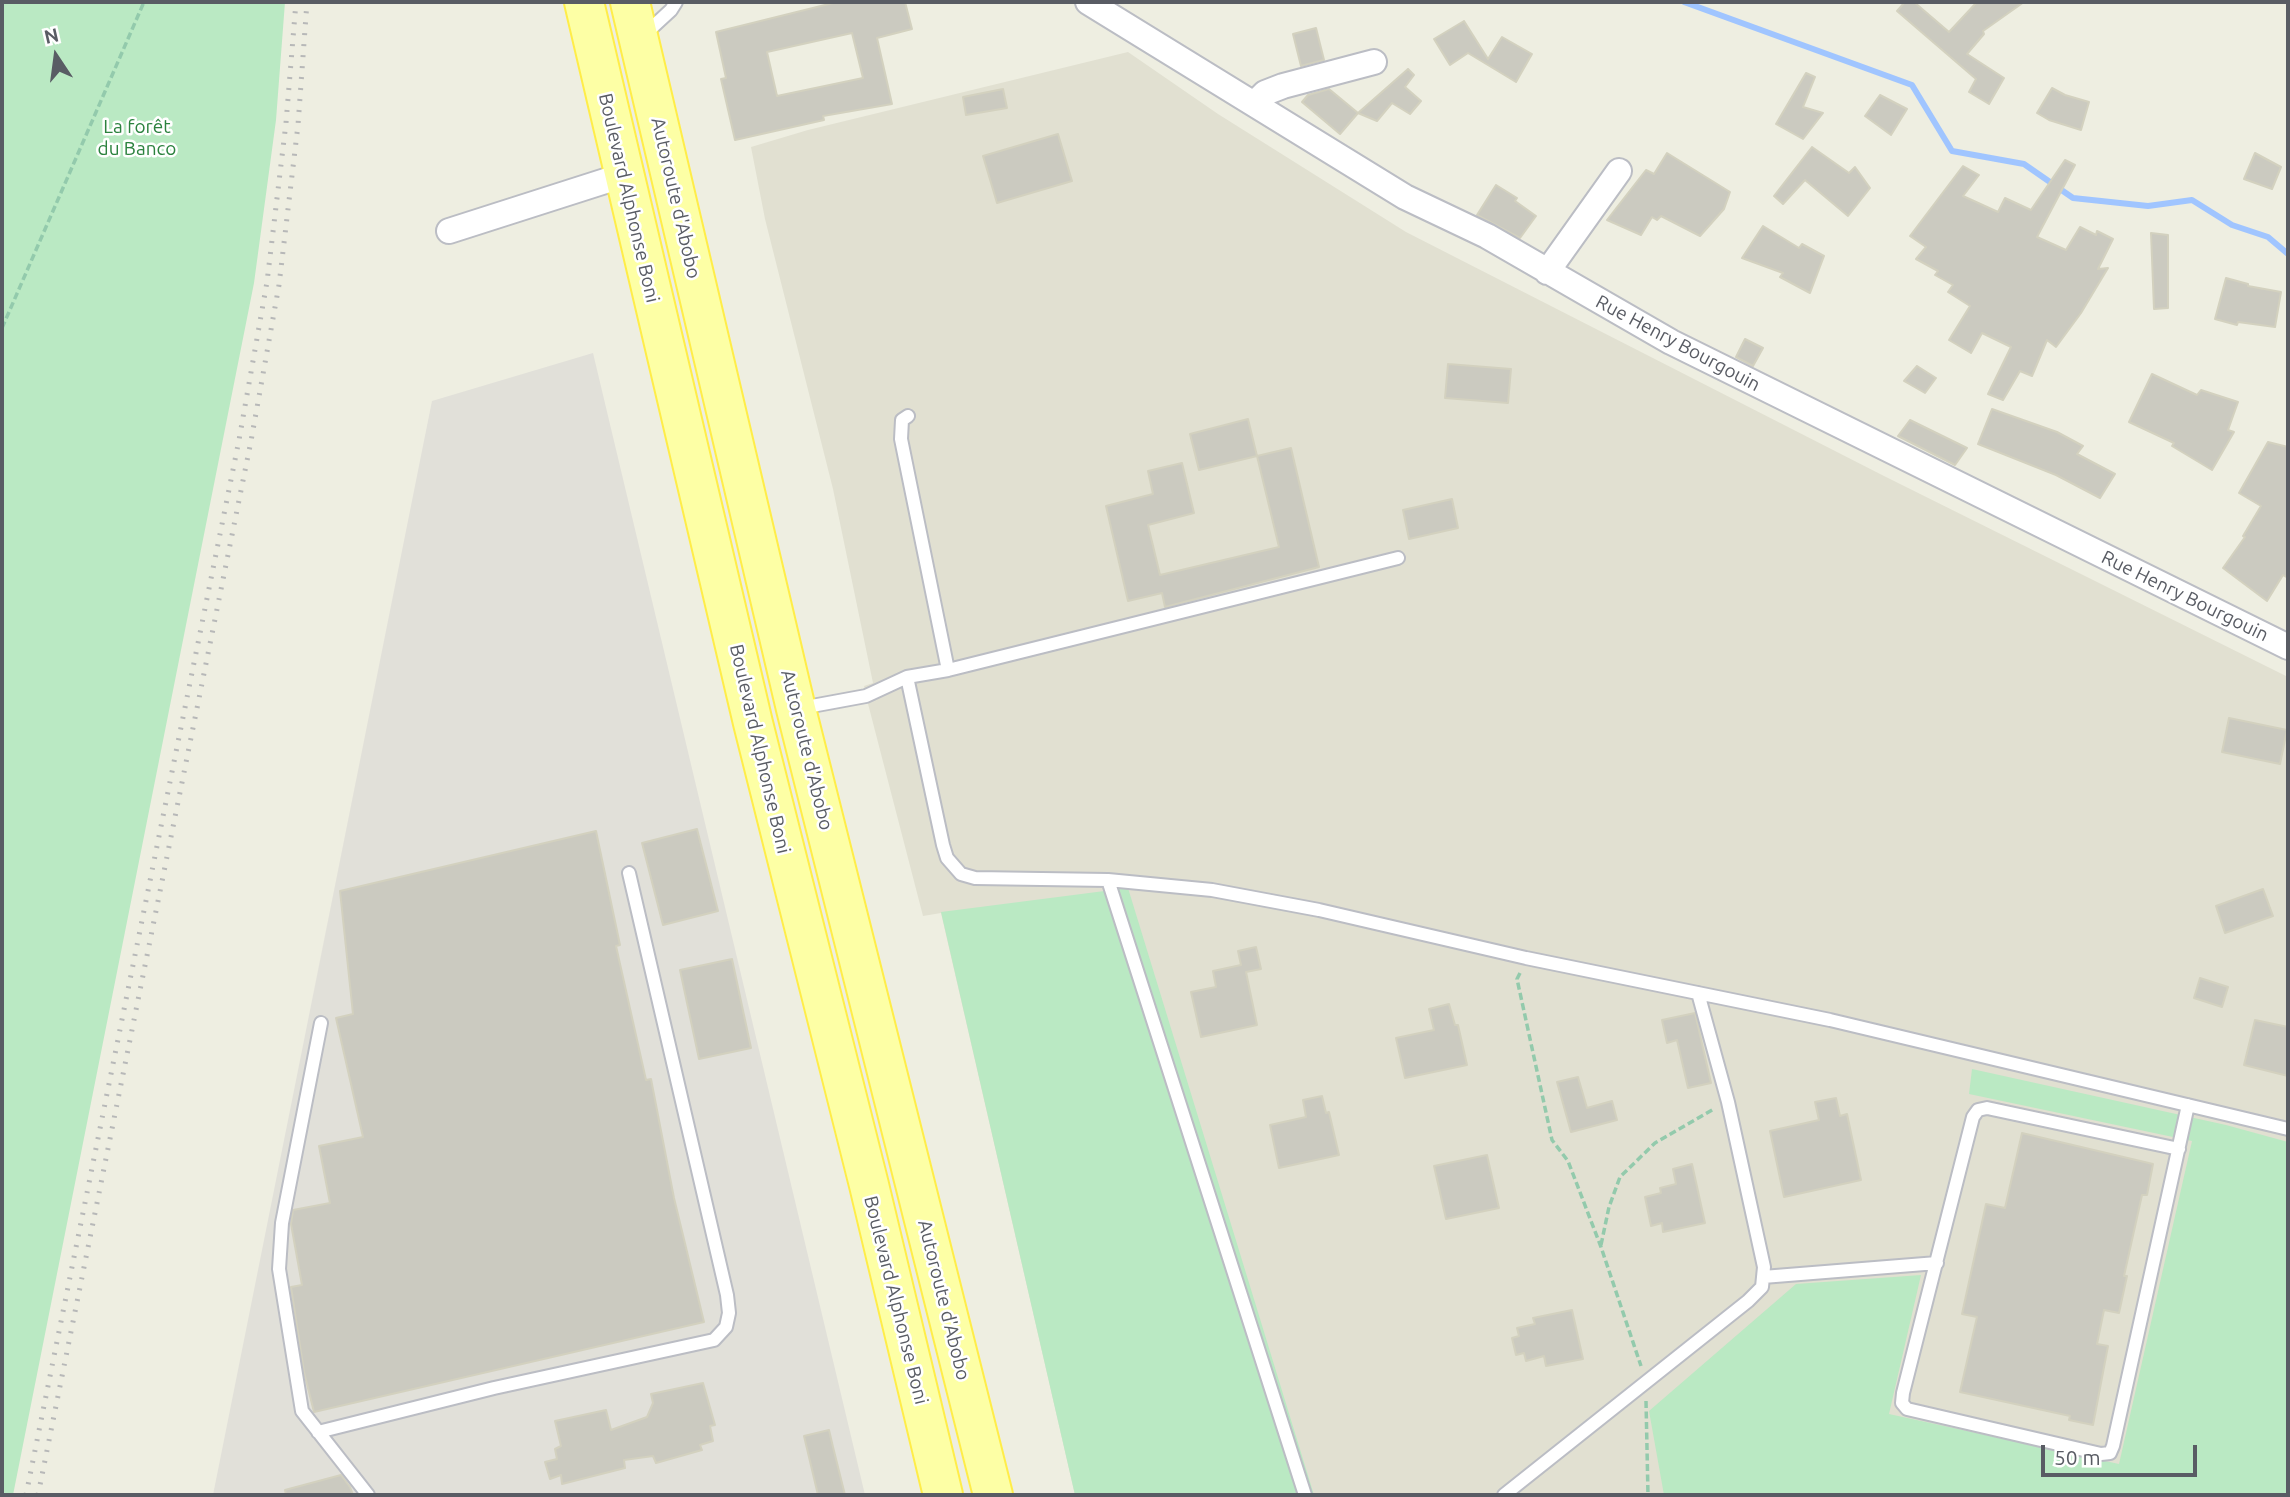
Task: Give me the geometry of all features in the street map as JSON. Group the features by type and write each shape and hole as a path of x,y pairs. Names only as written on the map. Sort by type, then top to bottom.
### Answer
{"main road":[{"name":"Boulevard Alphonse Boni","path":"584,2 753,723 869,1185 943,1495"},
{"name":"Autoroute d'Abobo","path":"630,2 796,709 993,1495"}],"street":[{"name":"Rue Henry Bourgouin","path":"1088,2 1405,197 1487,236 1683,348 2288,647"},
{"path":"1254,104 1265,93 1283,86 1374,62"},
{"path":"1548,272 1619,171"},
{"path":"449,231 624,175"}],"lane":[{"path":"639,40 676,2"},
{"path":"908,416 902,420 901,439 948,670"},
{"path":"796,709 866,696 907,677 948,670 1398,558"},
{"path":"907,677 943,845 952,867 961,874 975,878 1108,880 1212,890 1319,909 1526,958 1830,1020 2288,1129"},
{"path":"318,1432 494,1388 714,1340 726,1327 729,1313 727,1294 629,873"},
{"path":"1108,880 1305,1495"},
{"path":"1504,1495 1748,1301 1762,1287 1764,1267 1728,1102 1698,993"},
{"path":"321,1023 279,1246 279,1269 302,1410 368,1495"},
{"path":"2179,1149 1987,1108 1978,1110 1973,1117 1903,1393 1902,1403 1907,1409 2101,1454 2110,1452 2179,1149 2188,1105"},
{"path":"1763,1277 1937,1263"}],"path":[{"path":"2,328 144,2"},
{"path":"1526,958 1517,979 1552,1140 1568,1161 1601,1247 1609,1208 1620,1177 1655,1143 1728,1102"}],"shaded area":[{"path":"1128,52 1218,114 1406,232 1884,476 2288,677 2288,1495 1075,1495 941,913 923,916 866,696 864,686 873,683 833,489 765,219 751,147 808,130"},
{"path":"593,353 865,1495 213,1495 432,401"}],"green space":[{"name":"La forêt du Banco","path":"2,2 285,2 276,120 254,283 13,1495 2,1495"},
{"path":"1128,888 1314,1495 1075,1495 941,912"},
{"path":"1972,1069 2226,1125 2288,1142 2288,1495 1664,1495 1649,1411 1796,1284 1921,1275 1889,1414 2119,1464 2192,1141 1969,1094"}],"building":[{"path":"837,2 905,2 912,29 877,38 892,104 823,116 824,120 735,140 721,79 726,78 716,32","holes":["852,33 863,78 777,96 767,52"]},
{"path":"1905,2 1914,2 1949,32 1977,2 2024,2 1983,31 1984,34 1967,54 2004,78 1989,104 1969,92 1976,79 1897,11"},
{"path":"1464,21 1488,59 1502,37 1532,54 1516,82 1468,53 1450,65 1434,39"},
{"path":"1316,28 1324,60 1301,66 1293,34"},
{"path":"1408,69 1414,75 1405,87 1421,101 1410,114 1392,103 1377,121 1358,113"},
{"path":"1806,73 1815,77 1803,107 1823,113 1803,139 1776,124"},
{"path":"2052,88 2089,102 2081,130 2049,120 2037,113"},
{"path":"1003,89 1007,108 966,115 963,97"},
{"path":"1329,89 1358,113 1340,134 1302,102 1308,95"},
{"path":"1880,95 1907,109 1891,135 1865,116"},
{"path":"1058,134 1072,181 997,203 983,156"},
{"path":"1812,147 1849,173 1855,167 1870,188 1848,216 1805,180 1783,204 1774,196"},
{"path":"1667,153 1730,192 1724,209 1700,236 1661,216 1657,220 1652,217 1641,235 1607,220 1646,170 1654,174"},
{"path":"2255,153 2281,167 2272,189 2244,179"},
{"path":"2065,160 2075,165 2037,237 2066,250 2080,227 2096,235 2097,231 2113,239 2098,269 2108,268 2081,313 2056,347 2047,340 2032,376 2020,371 2003,400 1988,394 2011,347 1982,333 1971,353 1949,340 1970,306 1948,292 1953,285 1935,275 1938,271 1916,259 1926,247 1910,236 1963,166 1979,175 1963,196 1998,212 2005,198 2031,210"},
{"path":"1496,185 1517,198 1515,201 1536,216 1520,238 1477,215"},
{"path":"1763,226 1799,248 1802,244 1824,256 1810,293 1780,277 1783,273 1742,258"},
{"path":"2151,233 2168,235 2168,308 2154,309"},
{"path":"2226,278 2248,286 2281,292 2275,327 2238,322 2237,325 2215,319"},
{"path":"1745,339 1763,348 1753,366 1736,357"},
{"path":"1448,364 1511,369 1508,403 1445,398"},
{"path":"1917,366 1936,378 1925,393 1904,381"},
{"path":"2152,374 2197,395 2201,390 2238,402 2228,430 2234,432 2212,470 2172,446 2174,443 2129,422"},
{"path":"1992,409 2057,432 2083,446 2077,454 2115,474 2100,498 2056,475 1978,444"},
{"path":"1248,419 1257,456 1199,470 1190,434"},
{"path":"1910,420 1967,448 1955,465 1898,436"},
{"path":"2268,442 2288,447 2288,578 2283,575 2267,601 2223,568 2245,537 2243,536 2261,506 2239,493"},
{"path":"1291,448 1319,567 1165,607 1162,593 1128,601 1106,506 1153,494 1148,471 1182,463 1194,513 1148,525 1160,575 1279,547 1257,456"},
{"path":"1452,499 1458,528 1409,539 1403,510"},
{"path":"2229,718 2287,730 2280,764 2222,752"},
{"path":"697,829 718,911 663,925 642,843"},
{"path":"596,831 620,945 616,946 646,1080 651,1079 674,1198 704,1322 314,1412 304,1372 291,1287 302,1285 291,1224 293,1210 330,1203 319,1146 363,1137 336,1018 353,1014 340,891"},
{"path":"2263,889 2273,916 2225,933 2216,906"},
{"path":"1256,947 1261,969 1246,972 1257,1025 1201,1037 1191,992 1216,987 1213,971 1241,965 1238,951"},
{"path":"732,959 751,1048 699,1059 680,970"},
{"path":"2200,978 2228,987 2222,1007 2194,998"},
{"path":"1449,1004 1455,1025 1458,1025 1467,1065 1405,1078 1396,1038 1434,1030 1429,1009"},
{"path":"1695,1013 1711,1083 1688,1088 1677,1040 1667,1043 1662,1020"},
{"path":"2255,1020 2288,1027 2288,1076 2244,1065"},
{"path":"1578,1077 1587,1108 1612,1101 1617,1120 1571,1132 1557,1082"},
{"path":"1322,1096 1326,1113 1329,1112 1339,1155 1279,1168 1270,1125 1306,1117 1303,1100"},
{"path":"1836,1098 1840,1116 1847,1114 1861,1180 1784,1197 1770,1131 1819,1120 1815,1102"},
{"path":"2022,1133 2153,1164 2147,1195 2142,1195 2124,1276 2127,1276 2119,1313 2104,1310 2097,1344 2108,1346 2093,1425 2069,1420 2070,1416 1960,1392 1977,1317 1962,1314 1986,1204 2005,1208"},
{"path":"1487,1155 1499,1208 1446,1219 1434,1166"},
{"path":"1692,1164 1705,1223 1663,1232 1662,1223 1651,1226 1645,1197 1661,1193 1660,1188 1676,1184 1673,1169"},
{"path":"1572,1310 1583,1359 1546,1366 1544,1356 1526,1361 1524,1353 1516,1355 1512,1338 1519,1336 1517,1328 1535,1324 1533,1318"},
{"path":"703,1383 715,1425 710,1426 713,1441 700,1445 702,1450 656,1463 653,1456 624,1460 625,1468 562,1484 561,1475 550,1479 545,1462 557,1459 555,1449 561,1446 555,1421 606,1410 611,1430 647,1417 653,1403 651,1394"},
{"path":"829,1430 845,1495 818,1495 804,1436"},
{"path":"341,1475 353,1495 286,1495 285,1490"}],"waterway":[{"path":"1684,2 1912,85 1952,151 2024,164 2073,198 2148,206 2192,200 2232,225 2268,237 2288,254"}],"railway":[{"path":"26,1495 239,440 267,282 286,123 296,2"},
{"path":"38,1495 251,441 279,285 298,125 307,2"}]}
